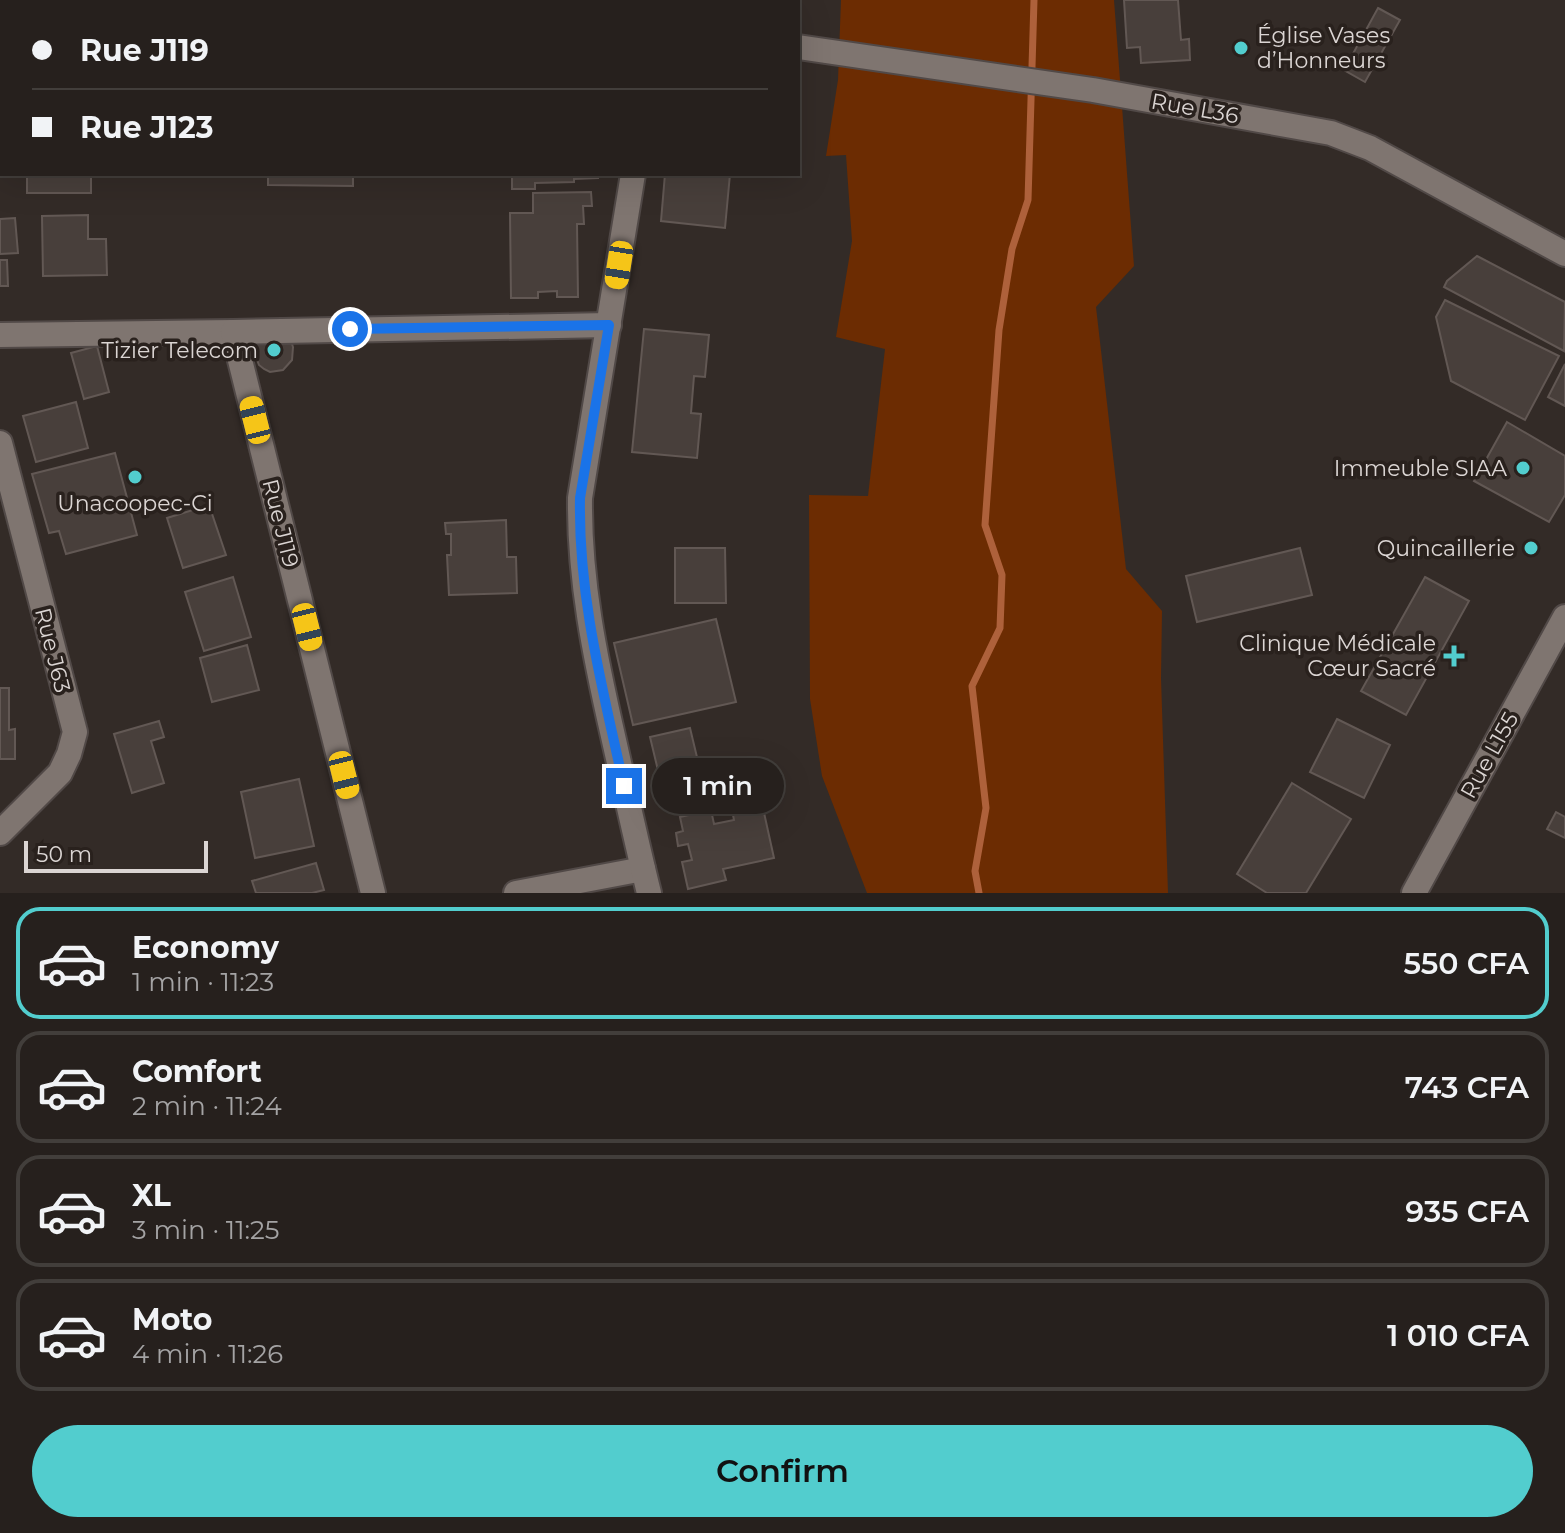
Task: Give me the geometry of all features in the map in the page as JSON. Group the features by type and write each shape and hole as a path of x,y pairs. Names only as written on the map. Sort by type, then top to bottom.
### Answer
{"street":[{"name":"Rue L36","path":"800,47 1093,90 1331,133 1370,148 1565,254"},
{"path":"633,176 580,498 581,571 593,648 649,893"},
{"path":"0,335 609,325"},
{"name":"Rue J119","path":"233,332 373,893"},
{"name":"Rue J63","path":"0,443 75,732 60,773 0,833"},
{"name":"Rue L155","path":"1414,893 1565,617"},
{"path":"516,893 643,869"}],"shaded area":[{"path":"841,0 1114,0 1134,266 1096,307 1126,569 1162,611 1161,678 1168,893 867,893 822,776 810,699 809,495 868,496 885,349 836,337 852,241 846,155 826,156 838,80"}],"building":[{"path":"1124,0 1178,0 1181,40 1189,39 1190,60 1141,63 1140,47 1127,48"},
{"path":"1378,8 1400,20 1365,82 1344,70"},
{"path":"27,176 91,176 91,193 27,193"},
{"path":"268,176 353,176 353,186 268,185"},
{"path":"512,176 598,176 574,179 574,182 535,183 535,189 512,189"},
{"path":"665,176 730,176 725,228 661,221"},
{"path":"591,192 592,206 583,206 584,224 577,224 578,297 557,297 557,291 538,292 538,298 511,298 510,213 533,213 533,193"},
{"path":"88,215 88,239 106,239 107,275 43,276 42,216"},
{"path":"15,218 18,253 0,254 0,219"},
{"path":"1477,256 1565,302 1564,351 1444,287"},
{"path":"0,260 7,260 8,286 0,286"},
{"path":"1445,300 1559,356 1525,420 1451,381 1436,317"},
{"path":"644,329 709,335 705,377 694,376 691,413 701,414 697,458 632,452"},
{"name":"Tizier Telecom","path":"259,340 291,341 292,360 283,370 270,372 264,369 254,352"},
{"path":"97,346 109,392 84,399 71,353"},
{"path":"1565,364 1565,406 1548,397"},
{"path":"76,402 88,448 36,462 23,416"},
{"name":"Immeuble SIAA","path":"1507,422 1565,456 1565,495 1549,522 1474,481"},
{"path":"115,453 137,535 66,554 59,531 49,533 32,474"},
{"path":"209,505 226,555 183,568 167,518"},
{"path":"506,520 507,557 516,557 517,593 449,595 447,555 451,555 451,534 446,534 445,523"},
{"path":"675,548 725,548 726,603 675,603"},
{"path":"1300,548 1312,595 1197,622 1186,576"},
{"path":"233,577 251,637 204,651 185,592"},
{"path":"1425,577 1469,601 1406,715 1361,691"},
{"path":"716,619 736,702 633,725 614,643"},
{"path":"247,645 259,690 212,702 200,658"},
{"path":"0,688 9,688 9,730 15,729 15,759 0,759"},
{"path":"1337,719 1390,745 1364,798 1310,772"},
{"path":"159,721 164,737 151,741 164,783 132,793 114,734"},
{"path":"690,728 707,799 667,808 650,737"},
{"path":"299,779 314,846 255,858 241,792"},
{"path":"1292,783 1351,819 1306,893 1267,893 1237,874"},
{"path":"761,799 774,858 723,869 726,880 688,889 682,862 692,860 688,844 678,846 676,833 683,831 680,817 711,810 714,824 734,820 731,805"},
{"path":"1556,812 1565,817 1565,838 1547,829"},
{"path":"316,863 324,890 312,893 256,893 252,881"}],"waterway":[{"path":"979,893 975,871 986,808 972,686 1000,628 1002,575 985,525 999,330 1012,249 1028,200 1034,0"}],"place":[{"name":"Église Vases d’Honneurs","path":"1241,48"},
{"name":"Tizier Telecom","path":"274,350"},
{"name":"Immeuble SIAA","path":"1523,468"},
{"name":"Unacoopec-Ci","path":"135,477"},
{"name":"Quincaillerie","path":"1531,548"},
{"name":"Clinique Médicale Cœur Sacré","path":"1454,656"}],"route":[{"path":"350,329 609,325 580,498 579,528 581,571 593,648 624,786"}]}
